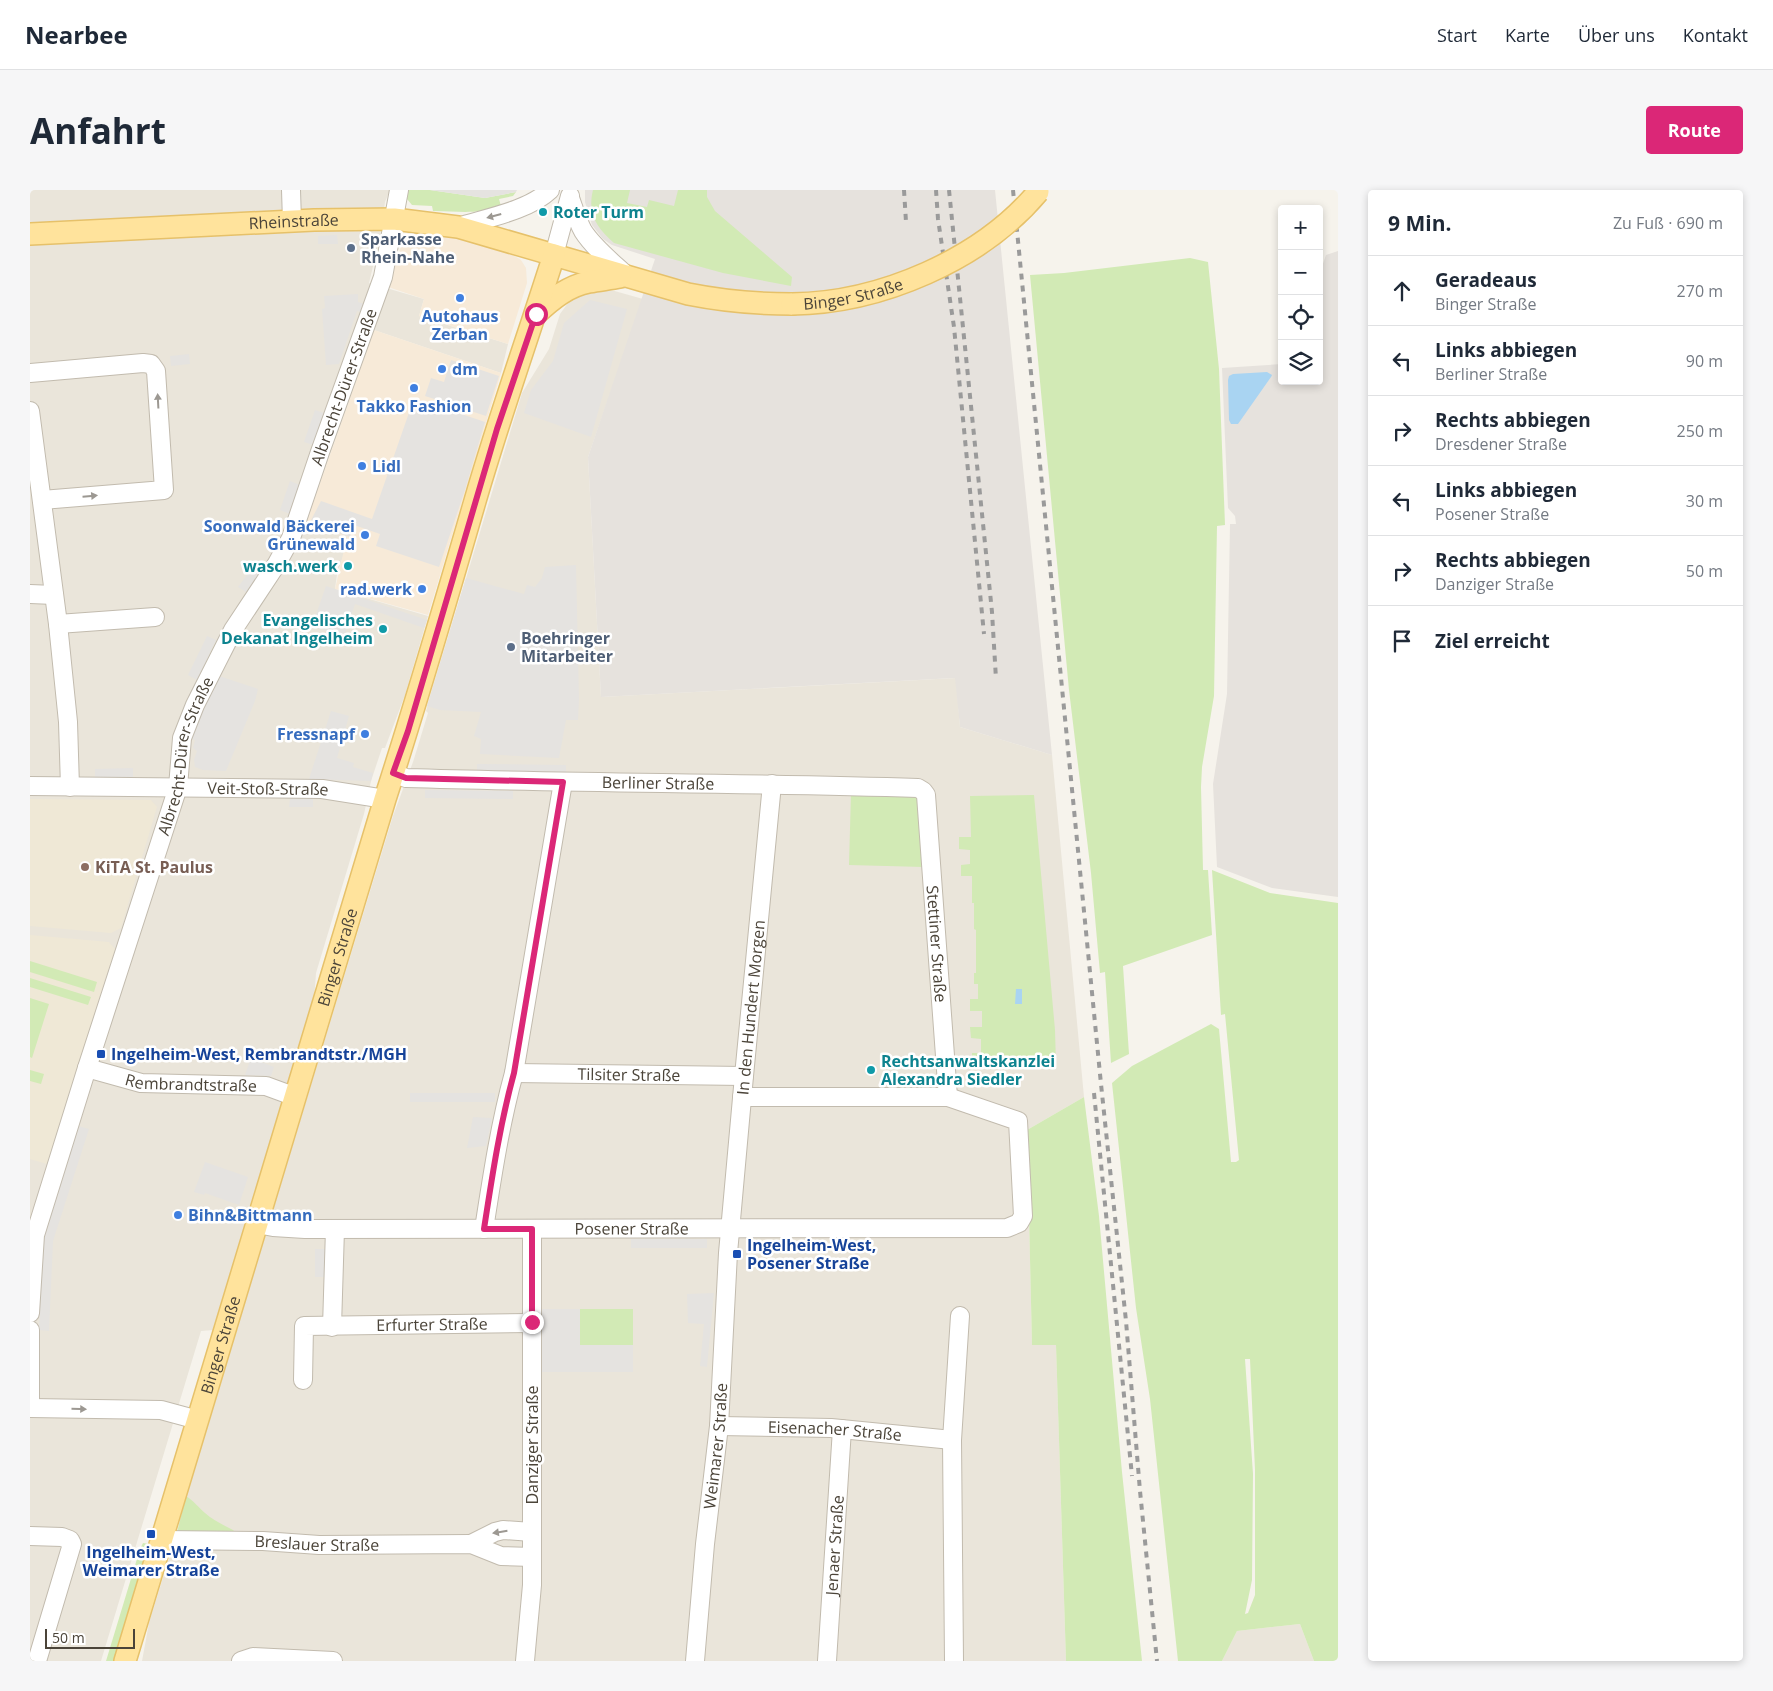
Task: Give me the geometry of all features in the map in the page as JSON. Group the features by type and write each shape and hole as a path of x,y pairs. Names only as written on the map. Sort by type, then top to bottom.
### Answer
{"main road":[{"name":"Binger Straße","path":"125,1661 385,799 408,731 502,412 554,255 688,294 725,301 792,304 849,298 892,286 923,274 960,256 1015,217 1039,191"},
{"name":"Rheinstraße","path":"30,234 292,221 394,219 458,227 554,255"},
{"path":"536,314 549,302 572,287 589,282 627,276"}],"street":[{"path":"291,190 292,221"},
{"name":"Albrecht-Dürer-Straße","path":"30,1313 35,1235 178,787 182,738 195,705 234,630 291,538 383,277 400,190"},
{"path":"458,227 529,204 550,190"},
{"path":"571,194 576,216 584,232 627,276"},
{"name":"Binger Straße","path":"554,255 571,194"},
{"path":"30,373 142,363 151,364 156,371 164,490 42,500"},
{"path":"30,411 58,624 68,722 70,787"},
{"path":"30,594 54,595"},
{"path":"58,624 155,617"},
{"name":"Berliner Straße","path":"393,773 406,778 772,784 918,788 924,791"},
{"path":"484,1229 495,1156 514,1073 563,782"},
{"name":"In den Hundert Morgen","path":"730,1230 772,784"},
{"name":"Veit-Stoß-Straße","path":"30,786 322,789 385,799"},
{"name":"Stettiner Straße","path":"924,791 926,796 948,1097"},
{"name":"Rembrandtstraße","path":"87,1068 141,1083 266,1086 296,1097"},
{"name":"Tilsiter Straße","path":"514,1073 744,1076"},
{"path":"742,1098 948,1097"},
{"name":"Posener Straße","path":"257,1224 335,1229 730,1230 1007,1228 1019,1223 1023,1216 1018,1121 948,1097"},
{"path":"332,1327 335,1229"},
{"name":"Danziger Straße","path":"525,1661 532,1585 532,1229"},
{"name":"Weimarer Straße","path":"694,1661 719,1426 730,1230"},
{"path":"954,1661 952,1440 960,1316"},
{"name":"Erfurter Straße","path":"303,1380 304,1326 532,1322"},
{"path":"30,1330 30,1408 160,1410 198,1420"},
{"name":"Eisenacher Straße","path":"719,1426 842,1429 952,1440"},
{"name":"Jenaer Straße","path":"827,1661 842,1429"},
{"name":"Breslauer Straße","path":"471,1544 494,1532 503,1530 532,1532"},
{"path":"30,1536 62,1537 70,1540 72,1544 37,1661"},
{"name":"Breslauer Straße","path":"162,1540 264,1541 320,1545 471,1544 501,1556 532,1557"},
{"path":"241,1661 253,1656 333,1661"}],"shaded area":[{"path":"30,190 390,190 385,202 380,237 369,283 424,299 419,316 508,344 501,373 374,330 306,523 350,537 337,574 335,589 428,616 405,695 385,748 382,748 371,781 364,814 316,973 314,1000 213,1330 201,1331 101,1661 30,1661"},
{"path":"430,190 517,190 516,192 485,198"},
{"path":"585,190 995,190 1052,755 960,727 955,678 601,697 588,457 655,259 612,245 603,239 592,225 585,202"},
{"path":"416,232 450,236 513,255 521,260 526,268 527,283 508,344 419,316 424,299 388,287 403,240 406,236"},
{"path":"337,235 338,244 318,244 318,236"},
{"path":"1338,251 1338,897 1272,888 1217,867 1213,784 1227,694 1230,524 1236,524 1235,516 1228,508 1222,368 1278,364 1278,385 1323,385 1323,264 1326,255"},
{"path":"604,288 643,299 588,457 601,697 956,678 960,727 1052,755 1084,1097 1027,1130 1032,1344 1056,1344 1066,1661 142,1661 149,1623 176,1537 186,1496 393,816 413,762 428,713 426,711 522,393 549,349 560,314 568,303 579,294"},
{"path":"358,294 358,302 364,304 361,312 357,311 339,364 326,365 322,309 325,308 324,296"},
{"path":"590,300 627,309 591,437 524,413 531,390 553,361 564,323"},
{"path":"374,330 501,373 428,615 335,589 347,537 306,523"},
{"path":"189,354 190,364 171,366 170,356"},
{"path":"451,360 499,376 486,416 425,396 431,378 444,382"},
{"path":"429,403 485,422 439,567 376,546 380,534 354,525 350,537 309,524 321,501 372,519 411,407 425,412"},
{"path":"315,410 324,413 313,445 304,442"},
{"path":"290,481 300,485 290,514 280,510"},
{"path":"257,562 265,568 246,592 238,587"},
{"name":"Boehringer Mitarbeiter","path":"576,565 578,720 566,720 559,758 480,754 481,739 474,736 481,712 440,710 427,706 466,578 524,594 527,585 535,587 542,578 545,567"},
{"path":"326,586 427,620 424,628 355,604 344,637 312,626"},
{"path":"207,636 216,640 197,680 188,675"},
{"path":"216,675 258,689 255,701 226,771 203,770 195,767 194,760 197,751 193,748 195,740 188,738"},
{"path":"331,711 349,716 337,758 354,763 353,767 373,773 371,781 309,779"},
{"path":"477,764 566,765 566,774 477,773"},
{"path":"133,768 133,780 95,780 95,769"},
{"path":"425,790 513,791 513,799 425,798"},
{"path":"290,798 313,798 313,807 289,807"},
{"name":"KiTA St. Paulus","path":"30,799 151,800 157,807 121,928 111,933 30,926"},
{"path":"30,935 109,942 115,949 47,1164 30,1159"},
{"path":"251,1058 274,1067 271,1076 245,1075"},
{"path":"410,1093 495,1093 495,1102 410,1102"},
{"path":"473,1117 492,1118 486,1146 467,1148"},
{"path":"78,1126 89,1129 53,1241 49,1331 39,1330 43,1239"},
{"path":"205,1162 248,1177 239,1205 205,1193 204,1195 194,1192"},
{"path":"631,1239 707,1239 707,1248 631,1248"},
{"path":"315,1249 326,1249 326,1277 315,1277"},
{"path":"714,1293 707,1367 700,1366 704,1324 688,1323 687,1294"},
{"path":"539,1309 580,1309 580,1345 633,1345 633,1372 540,1372"},
{"path":"1300,1624 1314,1661 1222,1661 1237,1631"}],"green space":[{"path":"408,190 430,190 485,198 516,192 513,196 499,199 501,206 483,211 459,212 433,211 432,206 412,205 407,199"},
{"path":"593,190 630,190 627,203 647,207 649,200 674,206 678,190 707,190 707,197 715,211 792,277 791,286 723,273 614,243 598,226 595,220 591,206"},
{"path":"1190,258 1208,262 1219,369 1225,525 1217,526 1214,696 1202,767 1201,787 1203,870 1208,870 1212,935 1123,966 1129,1054 1111,1063 1105,972 1100,973 1091,873 1069,690 1030,275 1064,273"},
{"path":"851,793 909,794 918,797 924,867 849,865"},
{"path":"1034,795 1055,1030 1056,1064 972,1065 972,1053 981,1053 981,1039 971,1038 970,1027 982,1027 982,1011 970,1011 970,999 978,999 978,984 974,984 974,973 976,973 976,930 974,929 974,903 972,903 972,876 961,876 961,865 970,864 970,850 959,849 959,837 971,837 970,796"},
{"path":"1212,870 1270,893 1338,903 1338,1661 1314,1661 1300,1624 1237,1631 1222,1661 1178,1661 1150,1399 1136,1308 1112,1083 1132,1066 1211,1024 1219,1029 1231,1162 1236,1162 1239,1160 1225,1014 1221,1015","holes":["1245,1359 1250,1359 1255,1470 1255,1595 1248,1613 1245,1614 1252,1580 1253,1474"]},
{"path":"30,961 97,982 94,992 30,972"},
{"path":"30,978 91,997 88,1005 30,987"},
{"path":"30,998 49,1004 32,1058 30,1057"},
{"path":"30,1070 44,1074 41,1084 30,1081"},
{"path":"1084,1097 1099,1216 1122,1472 1142,1661 1066,1661 1056,1345 1032,1345 1027,1130"},
{"path":"580,1309 633,1309 633,1345 580,1345"},
{"path":"186,1496 208,1516 235,1532 176,1537"},
{"path":"143,1543 149,1544 145,1578 119,1661 106,1661 140,1549"}],"water":[{"path":"1267,372 1272,375 1271,377 1238,424 1231,424 1229,420 1229,376 1233,374"},
{"path":"1016,989 1022,989 1022,1004 1015,1004"}],"railway":[{"path":"904,190 906,222"},
{"path":"936,190 938,219 954,327 984,634"},
{"path":"949,190 992,612 996,679"},
{"path":"1013,190 1126,1321 1157,1661"},
{"path":"1094,1093 1132,1476"}],"place":[{"name":"Roter Turm","path":"543,212"},
{"name":"Sparkasse Rhein-Nahe","path":"351,248"},
{"name":"Autohaus Zerban","path":"460,298"},
{"name":"dm","path":"442,369"},
{"name":"Takko Fashion","path":"414,388"},
{"name":"Lidl","path":"362,466"},
{"name":"Soonwald Bäckerei Grünewald","path":"365,535"},
{"name":"wasch.werk","path":"348,566"},
{"name":"rad.werk","path":"422,589"},
{"name":"Evangelisches Dekanat Ingelheim","path":"383,629"},
{"name":"Boehringer Mitarbeiter","path":"511,647"},
{"name":"Fressnapf","path":"365,734"},
{"name":"KiTA St. Paulus","path":"85,867"},
{"name":"Ingelheim-West, Rembrandtstr./MGH","path":"101,1054"},
{"name":"Rechtsanwaltskanzlei Alexandra Siedler","path":"871,1070"},
{"name":"Bihn&Bittmann","path":"178,1215"},
{"name":"Ingelheim-West, Posener Straße","path":"737,1254"},
{"name":"Ingelheim-West, Weimarer Straße","path":"151,1534"}],"route":[{"path":"532,1322 532,1229 484,1229 495,1156 514,1073 563,782 406,778 393,773 408,731 474,501 536,314"}]}
